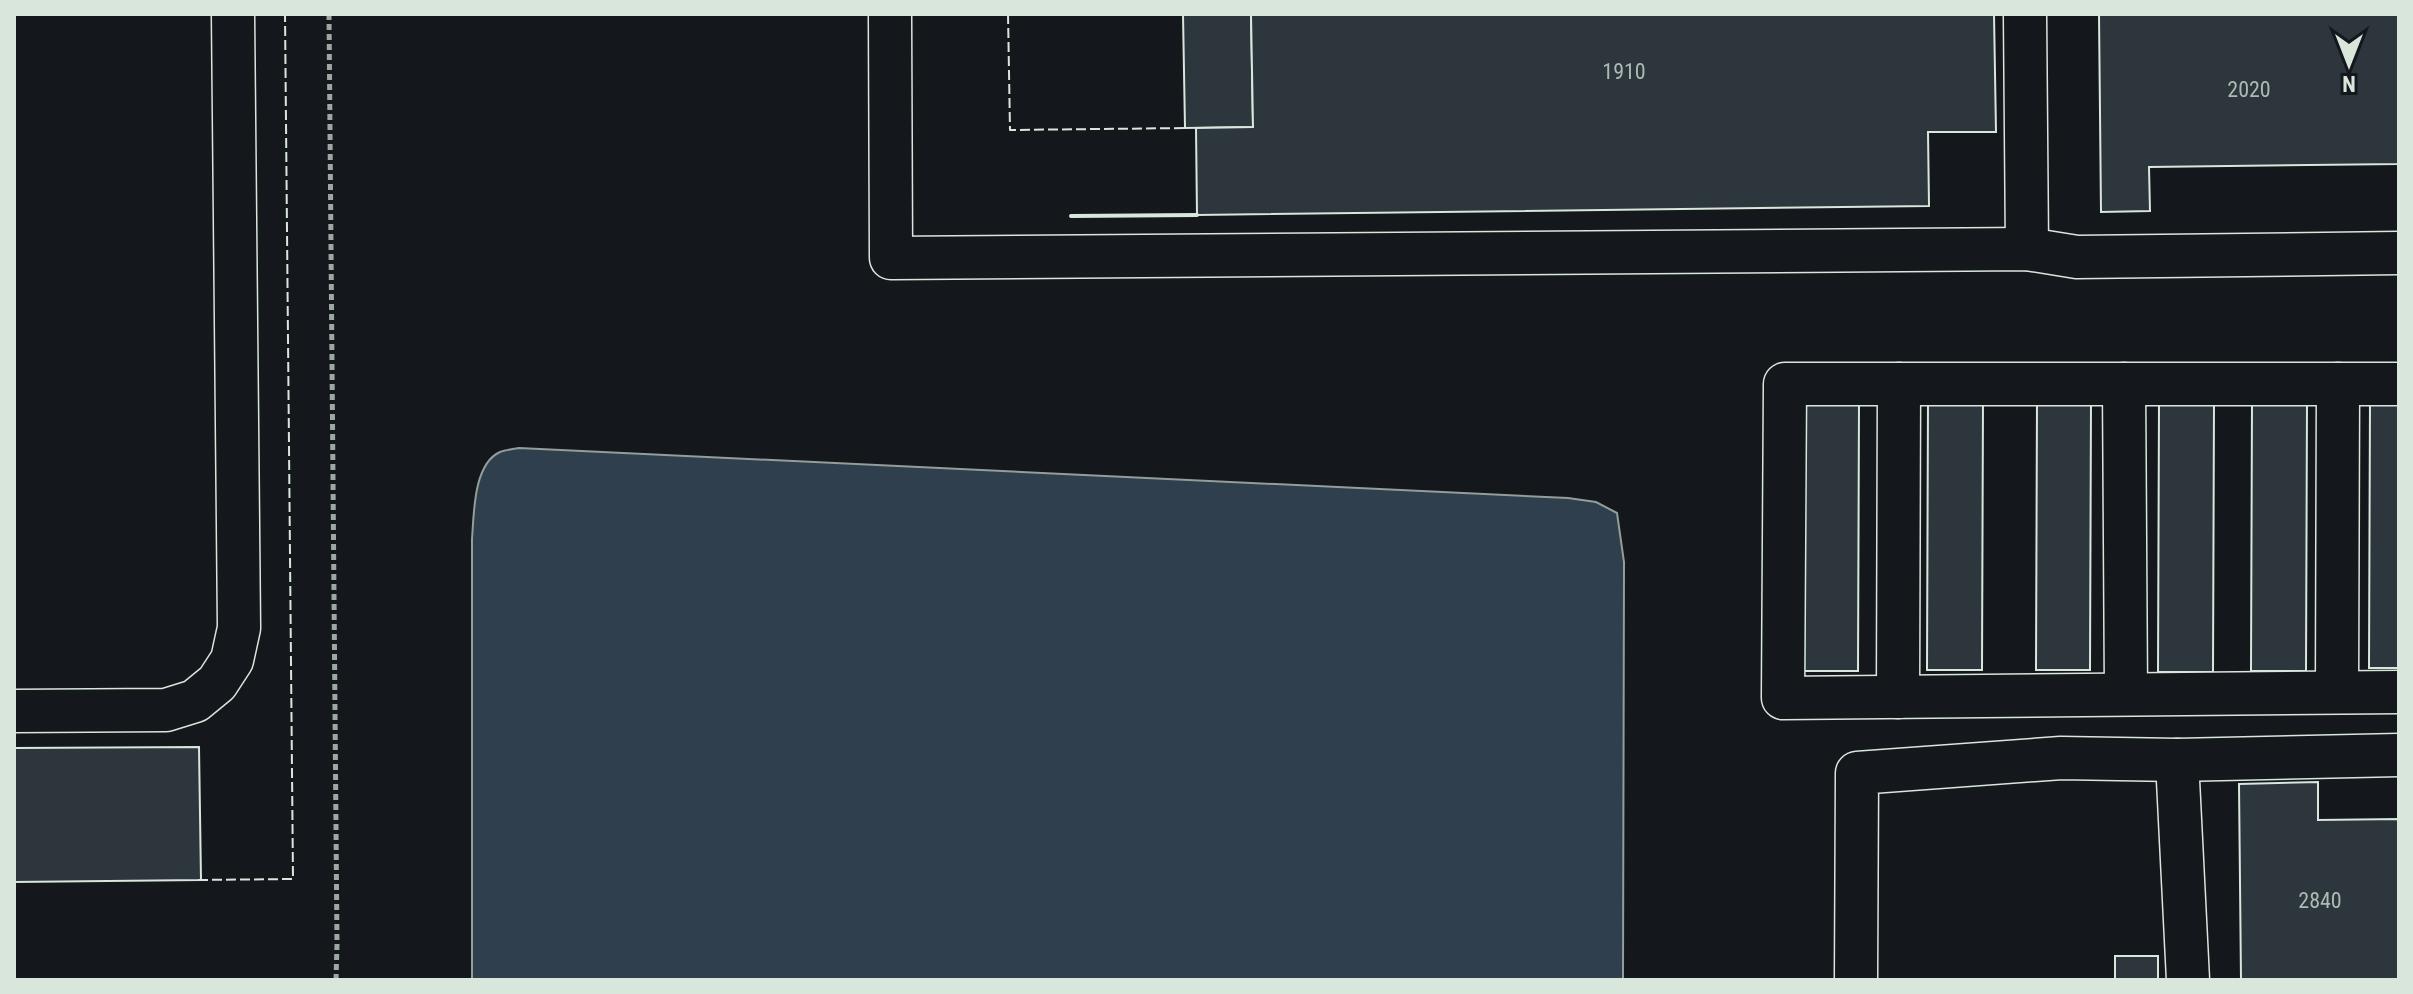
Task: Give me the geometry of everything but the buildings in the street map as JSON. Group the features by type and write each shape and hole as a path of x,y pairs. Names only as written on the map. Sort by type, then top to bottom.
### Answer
{"lane":[{"path":"14,711 166,710 195,701 217,683 232,660 239,628 233,14"},
{"path":"890,14 891,258 2027,249 2077,257 2399,253"},
{"path":"2025,14 2027,249"},
{"path":"2399,384 1785,384 1783,698 2399,692"},
{"path":"1898,697 1899,384"},
{"path":"2124,384 2126,694"},
{"path":"2337,692 2338,384"},
{"path":"1856,980 1857,773 2061,758 2177,760 2399,755"},
{"path":"2177,760 2188,980"}],"path":[{"path":"329,14 336,980"}],"water":[{"path":"519,448 1568,498 1596,502 1617,513 1624,562 1623,980 472,980 473,517 480,478 491,458 500,452"}],"fence":[{"path":"198,880 293,879 285,14"},
{"path":"1008,14 1010,130 1188,128"}],"wall":[{"path":"1071,216 1197,215"}]}
